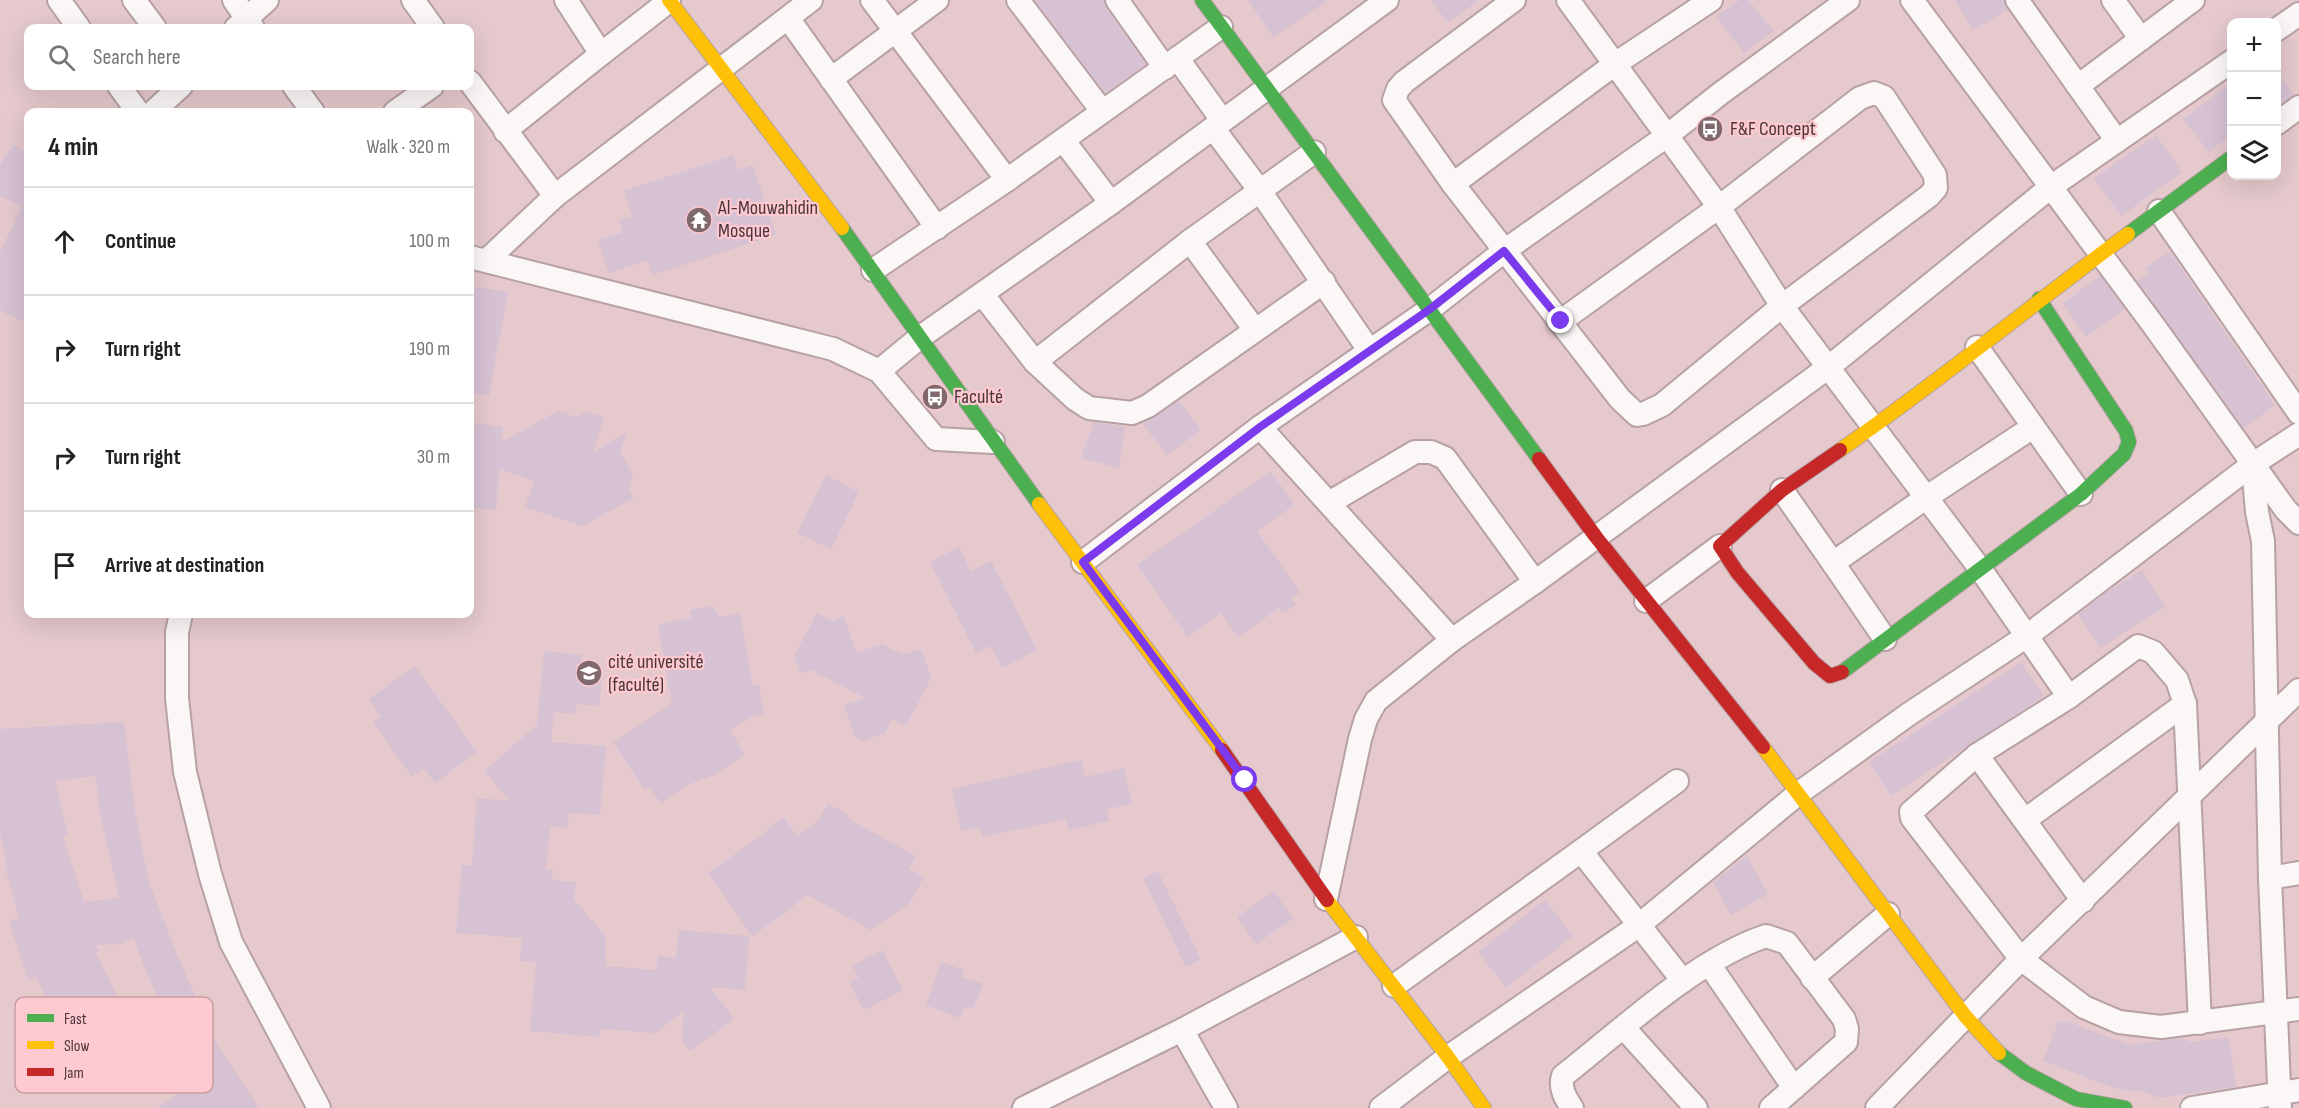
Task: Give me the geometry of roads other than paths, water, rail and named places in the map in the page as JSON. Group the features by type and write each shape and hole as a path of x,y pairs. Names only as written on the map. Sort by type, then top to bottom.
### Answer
{"street":[{"path":"59,0 76,24"},
{"path":"134,0 152,24"},
{"path":"242,19 267,0"},
{"path":"413,0 430,24"},
{"path":"566,0 601,54"},
{"path":"505,131 669,0 873,270 993,442 1245,780 1326,899 1449,1057 1484,1108"},
{"path":"478,259 555,196 811,0"},
{"path":"872,0 1007,180"},
{"path":"831,79 937,0"},
{"path":"1018,0 1102,111"},
{"path":"1117,0 1171,63 1217,124 1369,350"},
{"path":"1202,0 1596,537 1799,794 1966,1017 2002,1056 2075,1103 2125,1108"},
{"path":"879,371 919,338 1111,203 1217,124 1268,90 1387,0"},
{"path":"1514,0 1404,82 1394,100 1504,251 1620,399 1636,415 1644,414 1662,405 1782,306 1929,196 1936,188 1935,176 1884,97 1874,93 1860,98 1719,207 1561,321"},
{"path":"1568,0 1719,207 1782,306 1830,366 1981,570 2069,697"},
{"path":"1453,184 1615,64 1711,0"},
{"path":"1083,562 1260,427 1430,309 1504,251 1668,135 1721,93 1848,0"},
{"path":"1912,0 2052,186 2286,510 2299,523"},
{"path":"2017,0 2117,141"},
{"path":"2113,0 2140,39"},
{"path":"2078,86 2193,0"},
{"path":"2281,27 2299,14"},
{"path":"788,18 937,228"},
{"path":"873,270 1007,180 1221,27"},
{"path":"1326,899 1360,740 1366,719 1376,701 1452,640 1830,366 2052,186 2227,64"},
{"path":"474,87 555,196"},
{"path":"122,90 135,108"},
{"path":"157,108 177,90"},
{"path":"297,90 311,108"},
{"path":"401,108 426,90"},
{"path":"2281,121 2299,107"},
{"path":"1063,140 1111,203"},
{"path":"1035,362 1190,241 1314,152"},
{"path":"1646,601 1720,546 1782,490 1875,426 2039,299 2227,161"},
{"path":"2159,211 2299,413"},
{"path":"1190,241 1256,330"},
{"path":"478,259 832,349 879,371 936,440 993,442"},
{"path":"982,294 1035,362 1075,399 1089,408 1132,413 1148,406 1324,282"},
{"path":"1720,546 1737,572 1814,663 1830,676 1840,674 2080,494 2124,454 2129,442 2126,431 2115,412 2039,299"},
{"path":"1977,347 2080,494"},
{"path":"1260,427 1452,640"},
{"path":"1833,563 2033,427"},
{"path":"1381,1108 1449,1057 1638,926 1799,794 1909,714 2027,636 2253,464 2299,434"},
{"path":"1329,503 1415,452 1431,453 1445,458 1535,582"},
{"path":"2192,1108 2287,1097 2277,1012 2270,878 2263,541 2257,512 2253,464"},
{"path":"1782,490 1885,639"},
{"path":"180,618 177,632 177,698 180,730 185,772 210,874 231,942 319,1108"},
{"path":"2200,1023 2185,704 2177,681 2153,652 2138,646 2069,697 1977,755 1910,815 2021,959 2084,1007 2119,1022 2161,1027 2200,1023 2299,1009"},
{"path":"1877,1108 2021,959 2299,690"},
{"path":"2025,820 2185,704"},
{"path":"1977,755 2083,901"},
{"path":"1394,986 1677,781"},
{"path":"1581,851 1683,981"},
{"path":"2270,878 2299,873"},
{"path":"1812,978 1888,914"},
{"path":"1572,1108 1563,1091 1561,1082 1563,1076 1683,981 1709,964 1766,936 1787,943 1844,1019 1848,1029 1846,1042 1771,1108"},
{"path":"1024,1108 1182,1030 1356,937"},
{"path":"1709,964 1794,1088"},
{"path":"1624,1028 1696,1108"},
{"path":"1182,1030 1226,1108"}],"place":[{"name":"F&F Concept","path":"1710,129"},
{"name":"Al-Mouwahidin Mosque","path":"699,220"},
{"name":"Faculté","path":"935,397"},
{"name":"cité université (faculté)","path":"589,673"}]}
